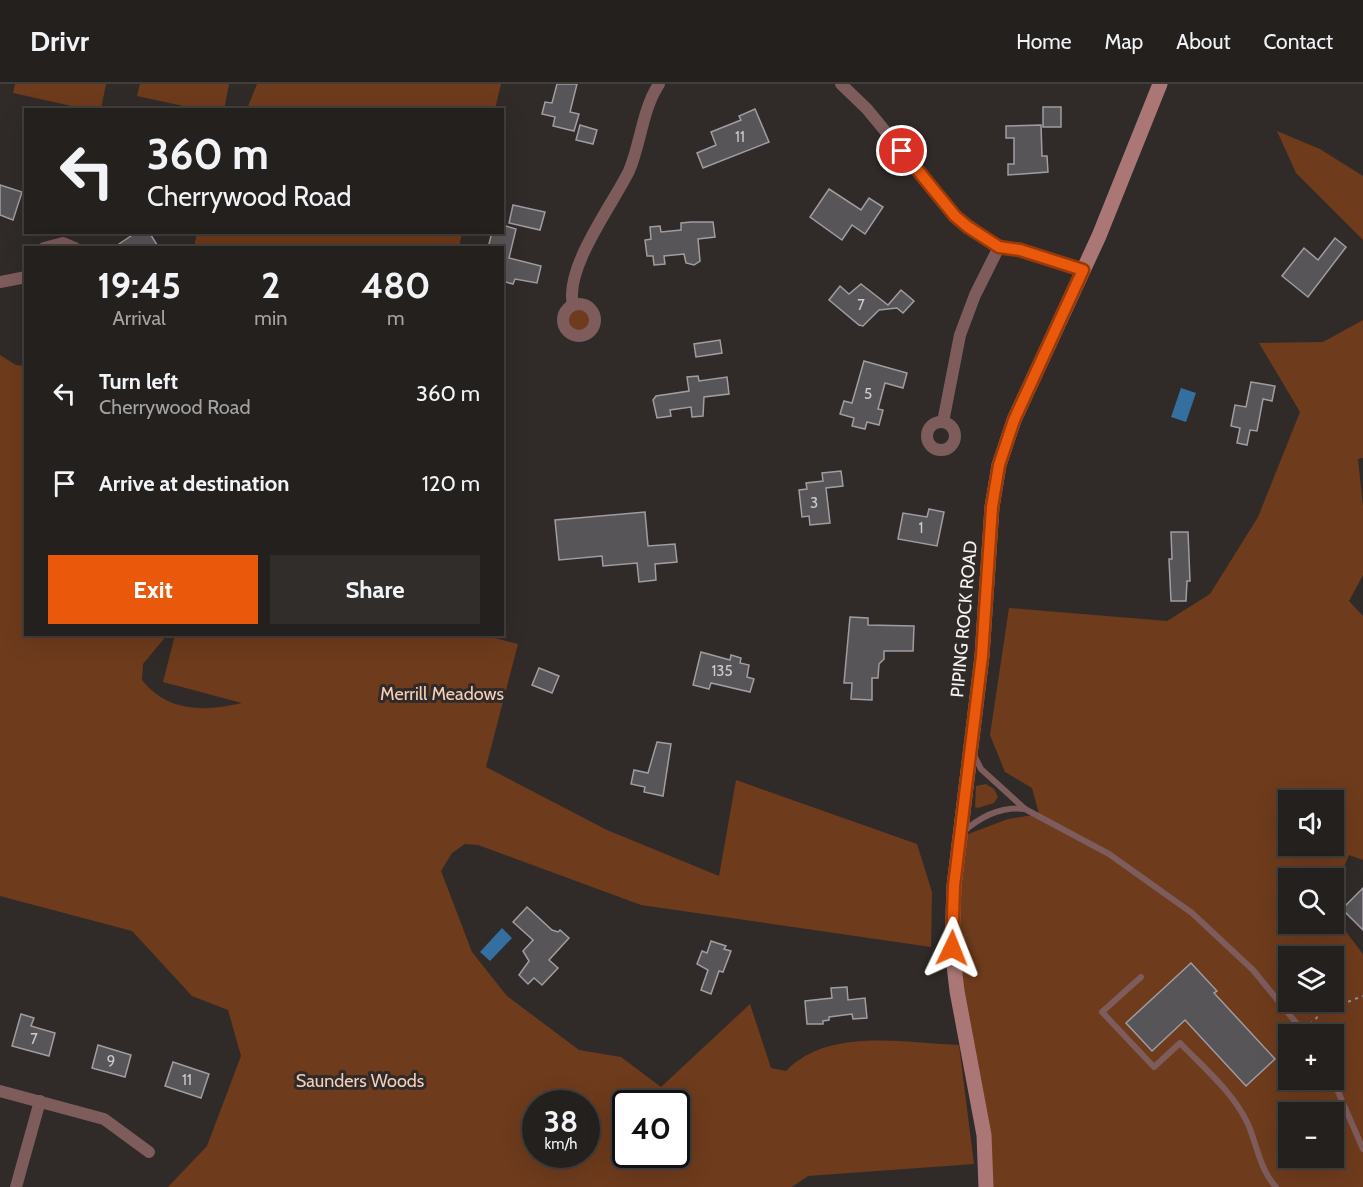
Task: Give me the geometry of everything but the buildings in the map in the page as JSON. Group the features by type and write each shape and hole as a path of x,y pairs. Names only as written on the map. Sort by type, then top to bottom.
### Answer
{"street":[{"path":"573,305 576,275 588,245 630,168 646,114 659,84"},
{"path":"841,84 867,109 955,216 999,247 1020,250 1083,270"},
{"name":"PIPING ROCK ROAD","path":"986,1187 984,1135 957,991 952,948 954,886 982,656 992,507 999,465 1014,420 1083,270 1160,84"},
{"path":"52,246 63,243 70,246"},
{"path":"943,422 960,335 975,296 999,247"},
{"path":"0,282 24,277"},
{"path":"0,1091 104,1119 149,1152"},
{"path":"16,1187 39,1101"}],"lane":[{"path":"971,748 981,769 1025,809 1109,854 1192,914 1253,970 1297,1024"},
{"path":"960,835 981,818 1006,809 1025,809"},
{"path":"1141,976 1102,1012 1154,1067 1180,1043 1233,1100 1248,1124 1261,1161 1276,1187"},
{"path":"1338,1090 1363,1149"}],"path":[{"path":"1310,1024 1324,1011 1363,996"}],"green space":[{"path":"15,84 106,84 101,108 80,108 13,93"},
{"path":"140,84 229,84 224,108 192,108 137,96"},
{"path":"257,84 501,84 495,108 247,108"},
{"path":"1277,131 1320,149 1363,176 1363,240 1296,173"},
{"path":"197,234 462,234 459,246 194,246"},
{"path":"579,309 587,312 590,320 587,328 579,331 571,328 568,320 571,312"},
{"path":"1363,320 1363,458 1358,459 1363,506 1363,575 1349,601 1363,616 1363,860 1349,855 1344,868 1278,868 1278,934 1344,934 1344,929 1363,954 1363,1187 986,1187 956,951 963,836 1008,819 1039,814 1032,788 1005,772 990,735 1009,608 1167,621 1210,594 1258,517 1300,412 1259,343 1323,342"},
{"path":"0,355 16,365 24,366 24,636 166,636 143,664 142,680 152,691 175,704 214,708 242,703 163,682 175,636 487,636 518,644 486,767 607,830 719,876 736,780 917,844 932,892 931,947 641,905 478,845 465,844 452,853 441,871 472,952 507,996 579,1050 621,1057 661,1087 750,1004 771,1068 786,1071 803,1057 823,1048 845,1043 892,1041 959,1045 974,1164 808,1176 792,1187 168,1187 207,1146 241,1056 228,1010 192,996 132,931 0,896"},
{"path":"986,784 994,789 998,797 994,803 975,807 976,786"}],"water":[{"path":"1181,388 1196,393 1186,422 1171,417"},
{"path":"502,928 512,938 490,961 480,952"}],"route":[{"path":"902,151 955,216 968,227 999,247 1020,250 1083,270 1014,420 999,465 992,507 982,656 954,886 952,948"}],"park label":[{"name":"Merrill Meadows","path":"442,694"},
{"name":"Saunders Woods","path":"360,1081"}]}
